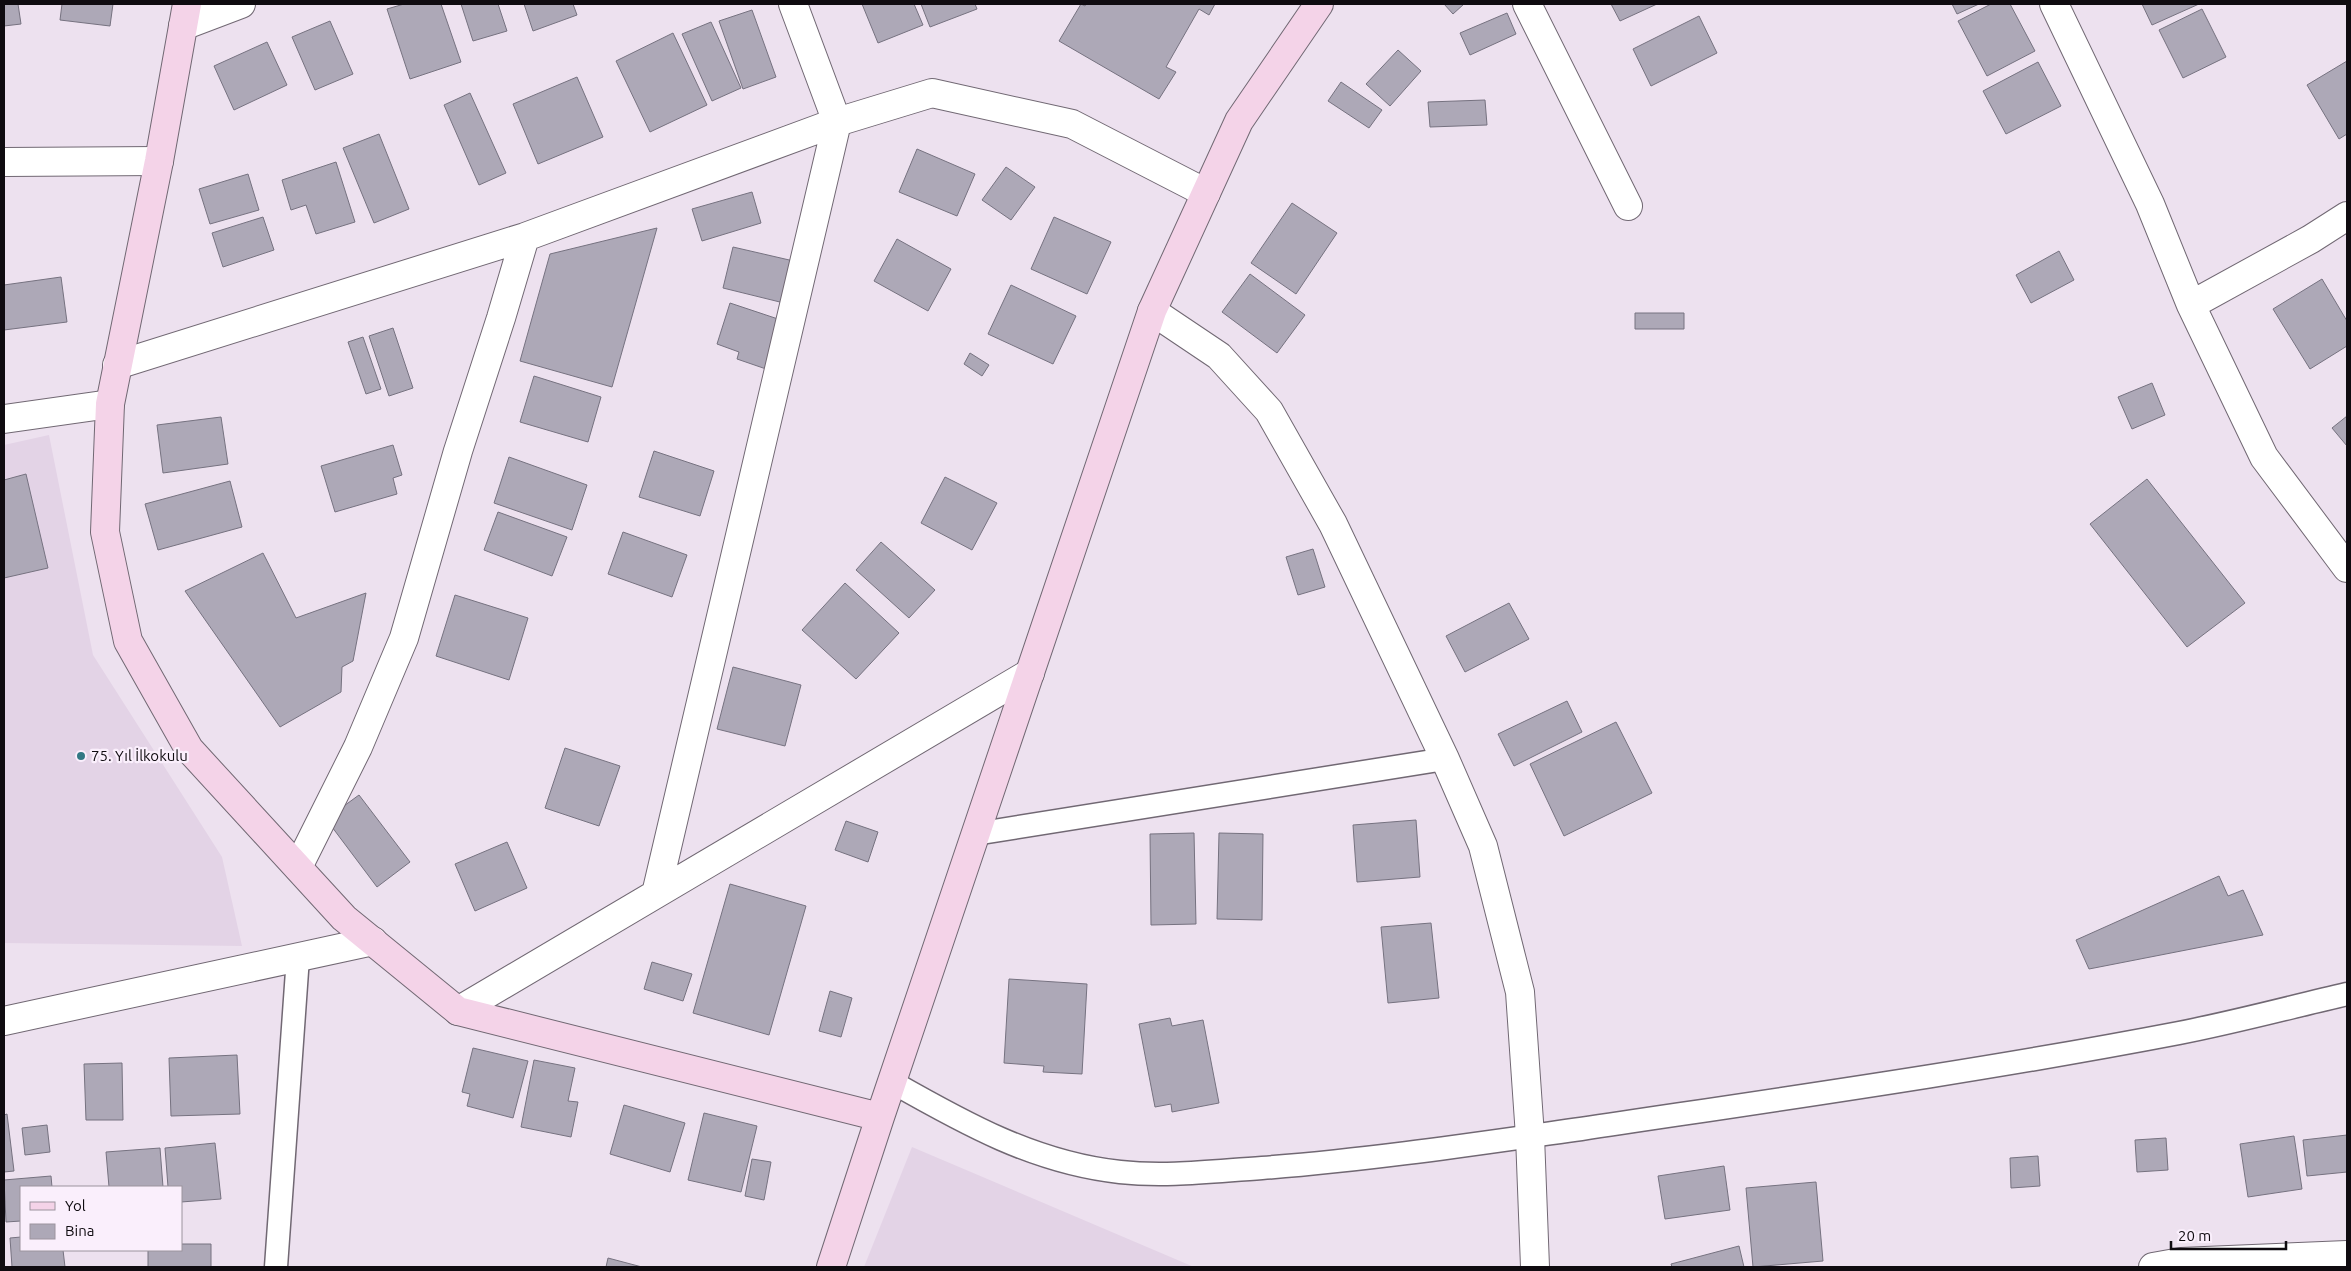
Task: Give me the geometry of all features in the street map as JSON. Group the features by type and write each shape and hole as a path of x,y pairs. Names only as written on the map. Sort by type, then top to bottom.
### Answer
{"street":[{"path":"240,4 185,15 159,161 110,404 105,532 128,641 189,749 344,918 458,1011 880,1117"},
{"path":"656,894 837,122 793,4"},
{"path":"831,1267 1152,311 1240,121 1319,4"},
{"path":"1526,4 1628,206"},
{"path":"2054,4 2150,204 2191,305 2264,457 2347,568"},
{"path":"117,365 525,237 837,122 932,93 1072,124 1206,193"},
{"path":"4,162 159,161"},
{"path":"2191,305 2311,240 2347,216"},
{"path":"298,867 358,747 404,638 458,451 525,237"},
{"path":"1152,311 1219,356 1268,411 1333,524 1445,759 1483,846 1520,992 1530,1136 1535,1267"},
{"path":"4,419 110,404"},
{"path":"458,1011 1030,673"},
{"path":"4,1021 373,941"},
{"path":"2153,1267 2181,1262 2347,1255"}],"lane":[{"path":"976,834 1445,759"},
{"path":"276,1267 298,957"},
{"path":"892,1082 967,1125 1000,1140 1069,1163 1116,1171 1163,1175 1316,1164 1530,1136 1912,1079 2182,1032 2347,994"}],"shaded area":[{"name":"75. Yıl İlkokulu","path":"49,435 93,655 222,857 242,946 4,943 4,445"},
{"path":"912,1147 1194,1267 864,1267"}],"building":[{"path":"4,4 18,4 21,24 4,26"},
{"path":"62,4 113,4 110,26 60,20"},
{"path":"404,4 441,4 461,62 410,79 387,9"},
{"path":"461,4 498,4 507,31 473,41"},
{"path":"524,4 573,4 577,15 533,31"},
{"path":"862,4 914,4 923,25 878,43"},
{"path":"921,4 975,4 977,9 930,27"},
{"path":"1081,4 1085,6 1086,4 1215,4 1209,15 1199,9 1166,67 1176,72 1159,99 1059,41"},
{"path":"1444,4 1464,4 1453,14"},
{"path":"1611,4 1657,4 1620,21"},
{"path":"1952,4 1979,4 1957,14"},
{"path":"1991,4 2010,4 2035,51 1987,76 1958,21"},
{"path":"2142,4 2199,4 2152,25"},
{"path":"2202,9 2226,57 2183,78 2159,30"},
{"path":"752,10 776,77 743,89 719,21"},
{"path":"1507,13 1516,34 1470,55 1460,33"},
{"path":"1699,16 1717,53 1651,86 1633,49"},
{"path":"330,21 353,74 315,90 292,37"},
{"path":"711,22 741,88 712,101 682,34"},
{"path":"673,33 707,105 650,132 616,61"},
{"path":"267,42 287,85 234,110 214,66"},
{"path":"1398,50 1421,71 1390,106 1366,84"},
{"path":"2347,61 2347,134 2339,139 2307,85"},
{"path":"2038,62 2061,106 2006,134 1983,91"},
{"path":"577,77 603,137 538,164 513,104"},
{"path":"1341,82 1382,110 1369,128 1328,101"},
{"path":"470,93 506,173 479,185 444,105"},
{"path":"1485,100 1487,125 1430,127 1428,102"},
{"path":"379,134 409,209 374,223 343,148"},
{"path":"917,149 975,174 957,216 899,192"},
{"path":"336,162 355,222 316,234 306,205 291,210 282,180"},
{"path":"1006,167 1035,187 1011,220 982,200"},
{"path":"248,174 259,210 210,224 199,189"},
{"path":"752,192 761,223 702,241 692,209"},
{"path":"1292,203 1337,233 1296,294 1251,263"},
{"path":"263,217 274,250 223,267 212,233"},
{"path":"1054,217 1111,242 1087,294 1031,269"},
{"path":"657,228 612,387 520,361 550,254"},
{"path":"897,239 951,269 928,311 874,281"},
{"path":"733,247 798,262 788,304 723,288"},
{"path":"2059,251 2074,280 2031,303 2016,275"},
{"path":"1250,274 1305,315 1277,353 1222,312"},
{"path":"61,277 67,322 4,330 4,285"},
{"path":"2322,279 2347,321 2347,346 2310,369 2273,309"},
{"path":"1011,285 1076,316 1053,364 988,334"},
{"path":"730,303 784,321 769,370 737,359 739,352 717,344"},
{"path":"1635,313 1684,313 1684,329 1635,329"},
{"path":"393,328 413,388 389,396 369,336"},
{"path":"363,337 381,389 366,394 348,342"},
{"path":"970,353 989,365 982,376 964,364"},
{"path":"534,376 601,397 588,442 520,422"},
{"path":"2152,383 2165,415 2132,429 2118,397"},
{"path":"2347,416 2347,446 2332,428"},
{"path":"221,417 228,464 163,473 157,425"},
{"path":"393,445 402,475 393,478 397,494 335,512 321,466"},
{"path":"654,451 714,471 700,516 639,497"},
{"path":"509,457 587,485 572,530 494,503"},
{"path":"26,474 48,568 4,578 4,480"},
{"path":"945,477 997,503 972,550 921,523"},
{"path":"2147,479 2245,603 2187,647 2090,524"},
{"path":"230,481 242,527 158,550 145,504"},
{"path":"498,512 567,537 552,576 484,550"},
{"path":"623,532 687,555 672,597 608,574"},
{"path":"881,542 935,590 909,618 856,570"},
{"path":"1313,549 1325,587 1298,595 1286,557"},
{"path":"263,553 296,618 366,593 353,661 342,667 341,692 280,727 185,591"},
{"path":"845,583 899,633 856,679 802,630"},
{"path":"455,595 528,618 509,680 436,656"},
{"path":"1509,603 1529,639 1465,672 1446,636"},
{"path":"733,667 801,685 785,746 717,729"},
{"path":"1567,701 1582,732 1514,766 1498,734"},
{"path":"1616,722 1652,793 1564,836 1530,764"},
{"path":"565,748 620,766 599,826 545,808"},
{"path":"359,795 410,862 377,887 326,819"},
{"path":"1416,820 1420,877 1357,882 1353,825"},
{"path":"846,821 878,832 868,862 835,850"},
{"path":"1194,833 1196,924 1151,925 1150,834"},
{"path":"1219,833 1263,834 1262,920 1217,919"},
{"path":"507,842 527,888 475,911 455,864"},
{"path":"2219,876 2228,896 2243,890 2263,935 2089,969 2076,940"},
{"path":"730,884 806,906 769,1035 693,1013"},
{"path":"1431,923 1439,998 1388,1003 1381,927"},
{"path":"652,962 692,974 683,1001 644,989"},
{"path":"1009,979 1087,984 1082,1074 1043,1072 1044,1066 1004,1063"},
{"path":"830,991 852,998 841,1037 819,1031"},
{"path":"1170,1018 1172,1026 1203,1020 1219,1103 1172,1112 1171,1104 1155,1107 1139,1024"},
{"path":"473,1048 528,1061 513,1118 467,1106 470,1094 462,1092"},
{"path":"237,1055 240,1114 171,1116 169,1058"},
{"path":"534,1060 575,1068 568,1101 578,1102 571,1137 521,1127"},
{"path":"122,1063 123,1120 86,1120 84,1064"},
{"path":"624,1105 685,1123 670,1172 610,1154"},
{"path":"704,1113 757,1126 741,1192 688,1180"},
{"path":"7,1114 14,1171 4,1172 4,1115"},
{"path":"47,1125 50,1152 25,1155 22,1128"},
{"path":"2347,1135 2347,1172 2307,1176 2303,1140"},
{"path":"2294,1136 2302,1189 2248,1197 2240,1144"},
{"path":"2166,1138 2168,1170 2137,1172 2135,1140"},
{"path":"215,1143 221,1199 182,1202 182,1186 168,1186 165,1148"},
{"path":"160,1148 163,1186 109,1186 106,1152"},
{"path":"2038,1156 2040,1186 2011,1188 2010,1158"},
{"path":"752,1159 771,1162 764,1200 745,1196"},
{"path":"1724,1166 1730,1210 1665,1219 1658,1176"},
{"path":"51,1176 52,1186 20,1186 20,1221 6,1222 4,1180"},
{"path":"1816,1182 1823,1261 1753,1267 1746,1188"},
{"path":"20,1237 20,1251 63,1251 65,1267 12,1267 10,1238"},
{"path":"182,1244 211,1244 211,1267 148,1267 148,1251 182,1251"},
{"path":"1739,1246 1744,1267 1672,1267 1671,1264"},
{"path":"608,1258 642,1267 606,1267"}],"place":[{"name":"75. Yıl İlkokulu","path":"81,756"}]}
